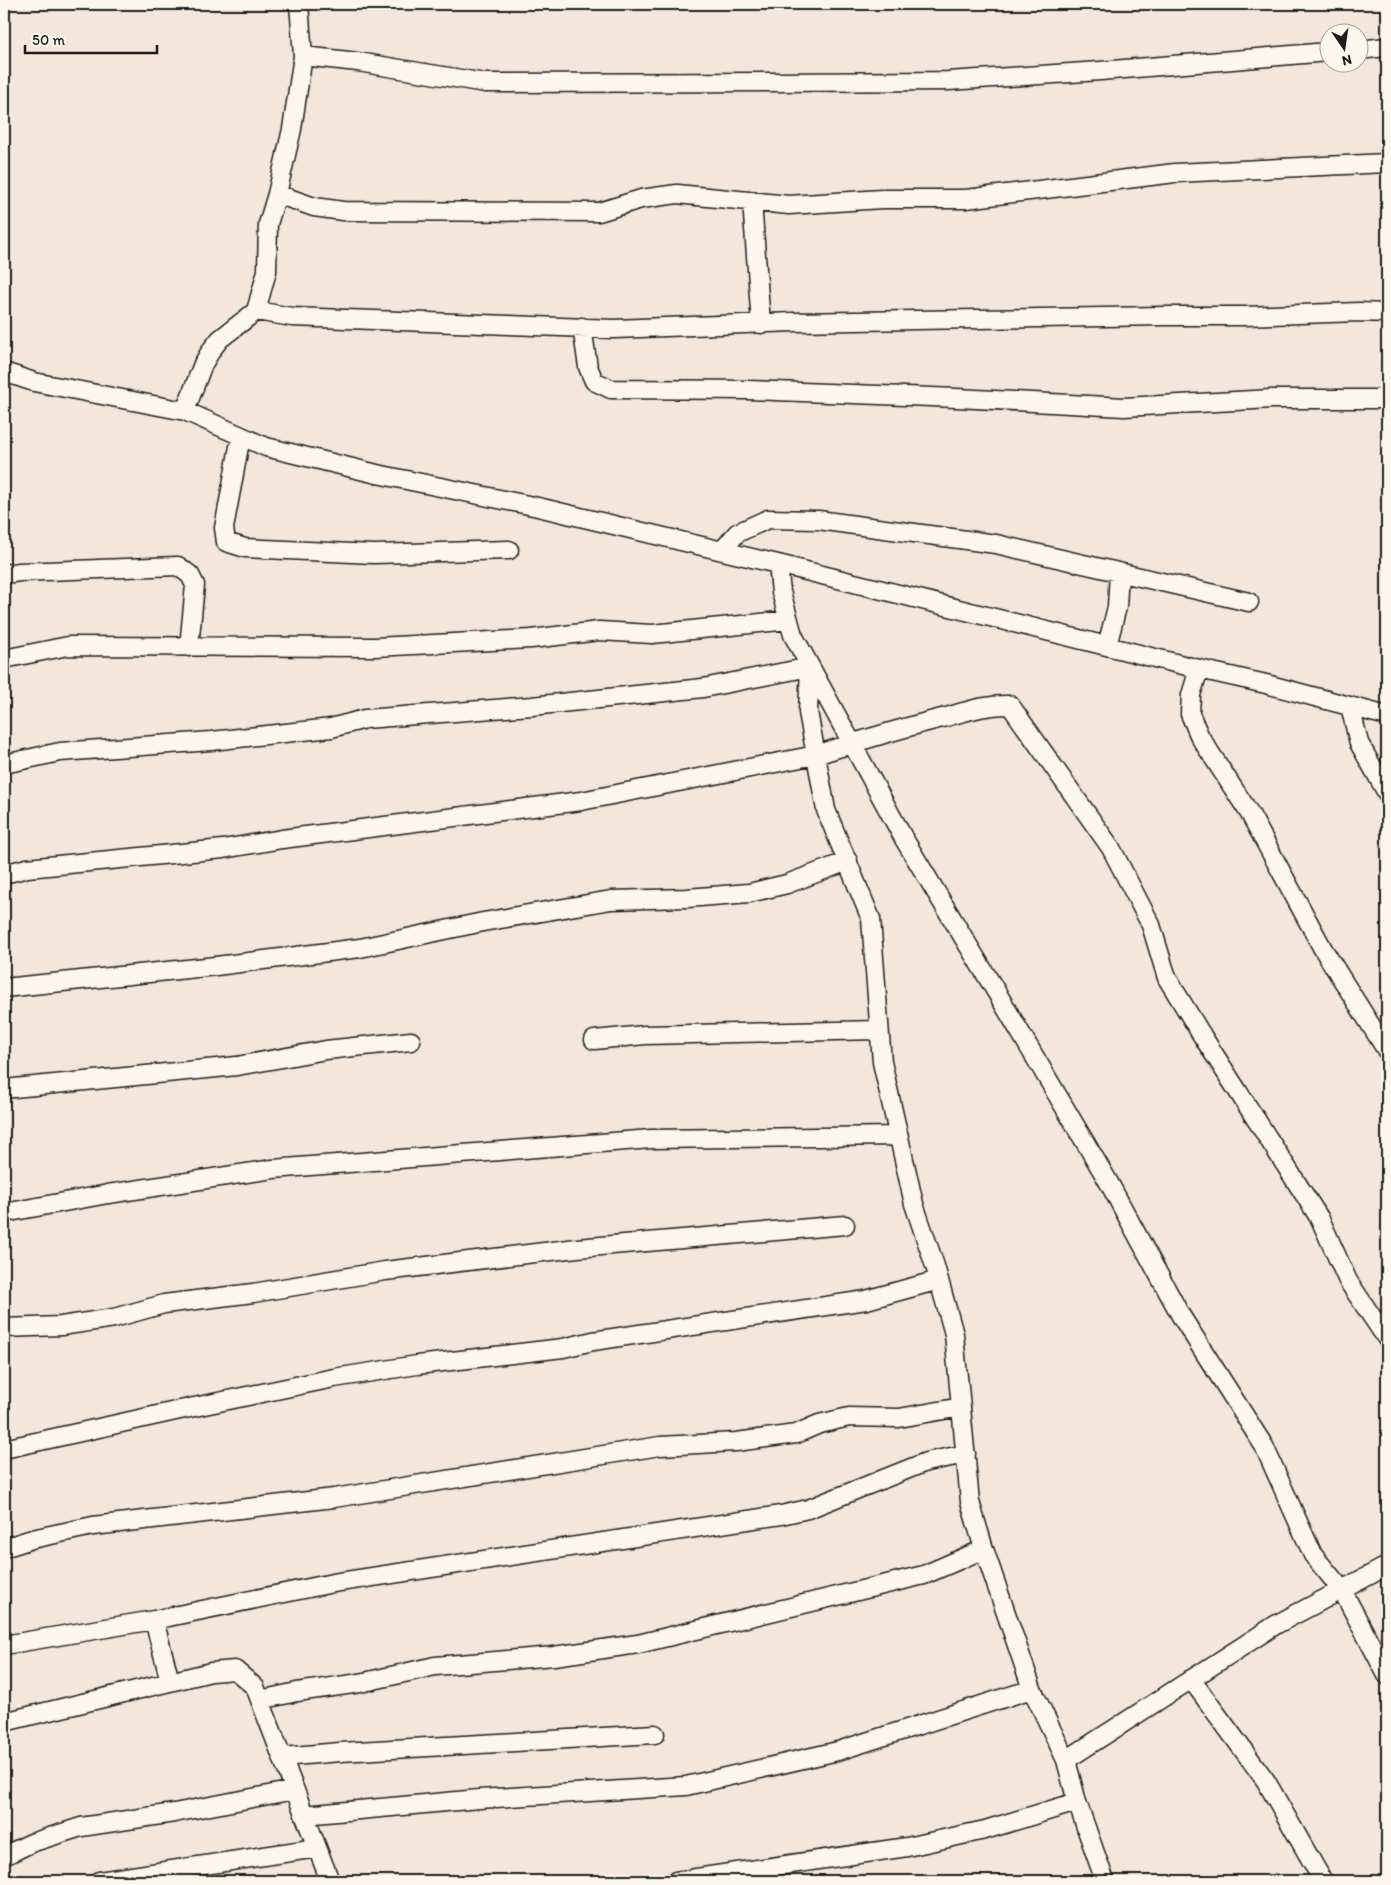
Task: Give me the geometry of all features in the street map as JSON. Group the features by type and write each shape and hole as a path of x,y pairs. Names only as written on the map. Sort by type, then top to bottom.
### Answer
{"street":[{"path":"185,411 203,364 212,349 220,339 256,311 266,271 268,224 292,129 303,56 299,4"},
{"path":"1368,49 1387,47"},
{"path":"303,56 358,62 485,83 948,81 1100,71 1318,53"},
{"path":"277,194 314,207 343,211 598,212 641,199 677,194 789,204 882,199 966,199 1175,173 1387,164"},
{"path":"752,201 761,324"},
{"path":"256,311 292,317 614,329 761,324 1387,313"},
{"path":"582,328 588,366 594,381 611,388 748,390 1124,407 1272,398 1387,398"},
{"path":"4,372 34,382 185,411 266,448 377,474 538,507 778,564 1199,670 1266,684 1387,716"},
{"path":"241,436 224,528 226,542 245,548 374,554 509,550"},
{"path":"722,551 737,533 768,519 818,520 996,544 1250,602"},
{"path":"778,564 780,592 793,635 904,839 1108,1181 1181,1316 1264,1446 1313,1555 1342,1590 1387,1675"},
{"path":"4,574 178,566 190,575 195,585 189,647"},
{"path":"1107,646 1117,607 1119,572"},
{"path":"4,659 68,646 375,647 531,638 599,631 652,634 789,620"},
{"path":"810,667 808,712 826,810 871,919 882,1062 914,1204 939,1280 954,1334 970,1502 984,1550 1032,1689 1066,1760 1077,1802 1105,1881"},
{"path":"4,764 60,752 211,741 331,728 365,719 532,706 704,688 810,667"},
{"path":"1199,670 1190,695 1190,714 1200,737 1250,814 1323,949 1387,1051"},
{"path":"4,874 27,868 223,849 282,838 581,801 816,756 852,743 995,704 1010,705 1111,848 1151,925 1167,978 1203,1038 1320,1219 1348,1281 1387,1338"},
{"path":"1350,706 1359,743 1387,793"},
{"path":"4,988 216,966 360,948 483,922 611,900 687,898 749,893 787,884 848,861"},
{"path":"594,1040 645,1035 879,1030"},
{"path":"4,1089 237,1066 326,1050 411,1041"},
{"path":"4,1213 108,1194 273,1169 651,1139 899,1136"},
{"path":"4,1328 61,1326 114,1318 164,1304 253,1293 385,1271 577,1248 846,1225"},
{"path":"4,1449 334,1378 417,1365 563,1348 593,1341 705,1323 866,1300 939,1280"},
{"path":"4,1548 32,1539 93,1526 334,1498 660,1446 736,1442 796,1434 819,1424 849,1417 900,1418 961,1407"},
{"path":"4,1645 154,1620 333,1583 799,1511 926,1462 966,1454"},
{"path":"260,1700 297,1692 360,1683 435,1666 554,1656 638,1644 924,1575 984,1550"},
{"path":"1066,1760 1276,1624 1387,1566"},
{"path":"154,1620 170,1681"},
{"path":"4,1722 170,1681 211,1672 235,1670 255,1687 330,1881"},
{"path":"1191,1679 1266,1782 1323,1881"},
{"path":"304,1815 479,1799 686,1786 838,1750 1032,1689"},
{"path":"282,1758 350,1751 655,1734"},
{"path":"4,1856 31,1843 81,1827 174,1813 294,1790"},
{"path":"676,1881 907,1847 985,1830 1077,1802"},
{"path":"100,1881 317,1848"}]}
